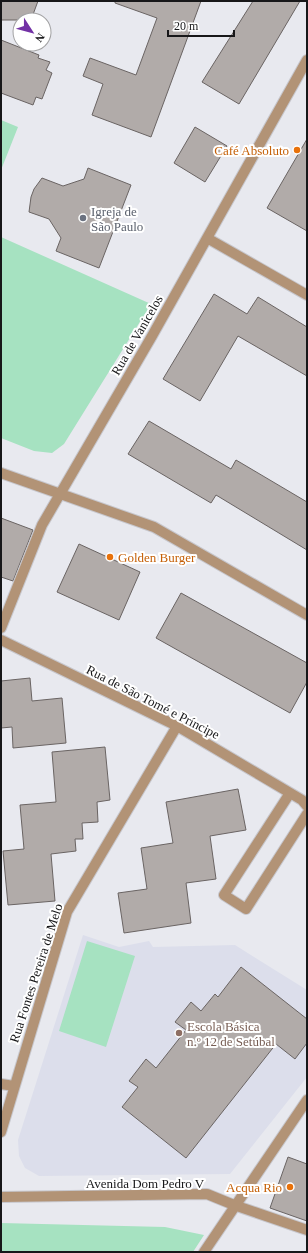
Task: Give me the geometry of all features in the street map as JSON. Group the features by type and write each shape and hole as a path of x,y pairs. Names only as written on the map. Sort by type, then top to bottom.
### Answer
{"street":[{"name":"Rua de Vanicelos","path":"1,628 42,525 207,238 307,60"},
{"path":"207,238 307,295"},
{"path":"1,473 154,527 307,616"},
{"name":"Rua de São Tomé e Príncipe","path":"1,640 177,726 302,800 307,806"},
{"name":"Rua Fontes Pereira de Melo","path":"1,1132 67,912 177,726"},
{"path":"290,793 224,895 246,909 307,814"},
{"path":"1,1084 14,1086"},
{"path":"204,1252 234,1205 307,1100"},
{"name":"Avenida Dom Pedro V","path":"1,1197 207,1194 234,1205 307,1230"}],"shaded area":[{"name":"Escola Básica n.º 12 de Setúbal","path":"83,935 119,947 149,941 153,947 235,945 307,990 307,1077 230,1174 39,1176 25,1168 19,1156 18,1140"}],"green space":[{"path":"1,120 18,127 1,170"},
{"path":"1,237 151,304 64,444 52,453 34,451 1,438"},
{"path":"87,941 135,956 106,1047 59,1031"},
{"path":"1,1223 165,1227 204,1235 193,1252 1,1252"}],"building":[{"path":"1,1 38,1 34,12 12,12 12,20 1,20"},
{"path":"115,1 201,1 151,137 92,115 103,84 83,76 90,58 136,75 157,18 115,3"},
{"path":"253,1 300,1 239,104 202,82"},
{"path":"1,40 12,44 12,52 31,52 39,55 38,58 50,62 46,70 52,73 42,99 36,97 33,105 1,93"},
{"path":"195,127 227,146 205,182 174,163"},
{"path":"307,139 307,231 267,208"},
{"name":"Igreja de São Paulo","path":"88,168 131,185 99,268 56,251 61,238 49,219 29,212 31,197 34,189 42,178 63,186 84,179"},
{"path":"214,294 247,314 258,297 307,327 307,376 238,336 200,401 163,379"},
{"path":"149,421 231,469 236,460 307,502 307,550 216,495 211,503 128,454"},
{"path":"1,518 33,530 13,581 1,577"},
{"path":"79,544 140,572 119,620 57,592"},
{"path":"181,593 307,663 307,682 290,713 156,638"},
{"path":"30,678 32,701 62,698 66,743 13,748 12,727 1,728 1,681"},
{"path":"105,747 110,800 97,802 98,822 82,823 83,839 75,839 76,851 51,854 55,901 8,905 3,851 24,849 20,805 56,802 52,752"},
{"path":"238,789 246,830 210,836 216,879 186,883 191,923 124,933 118,893 147,889 141,848 173,843 166,802"},
{"path":"241,967 307,1019 307,1043 295,1059 276,1044 186,1158 122,1107 138,1087 129,1081 146,1059 156,1068 186,1030 175,1022 191,1002 201,1011 215,994 218,997"},
{"path":"288,1157 307,1164 307,1221 270,1208"}],"place":[{"name":"Café Absoluto","path":"297,150"},
{"name":"Igreja de São Paulo","path":"83,218"},
{"name":"Golden Burger","path":"110,557"},
{"name":"Escola Básica n.º 12 de Setúbal","path":"179,1033"},
{"name":"Acqua Rio","path":"290,1187"}]}
